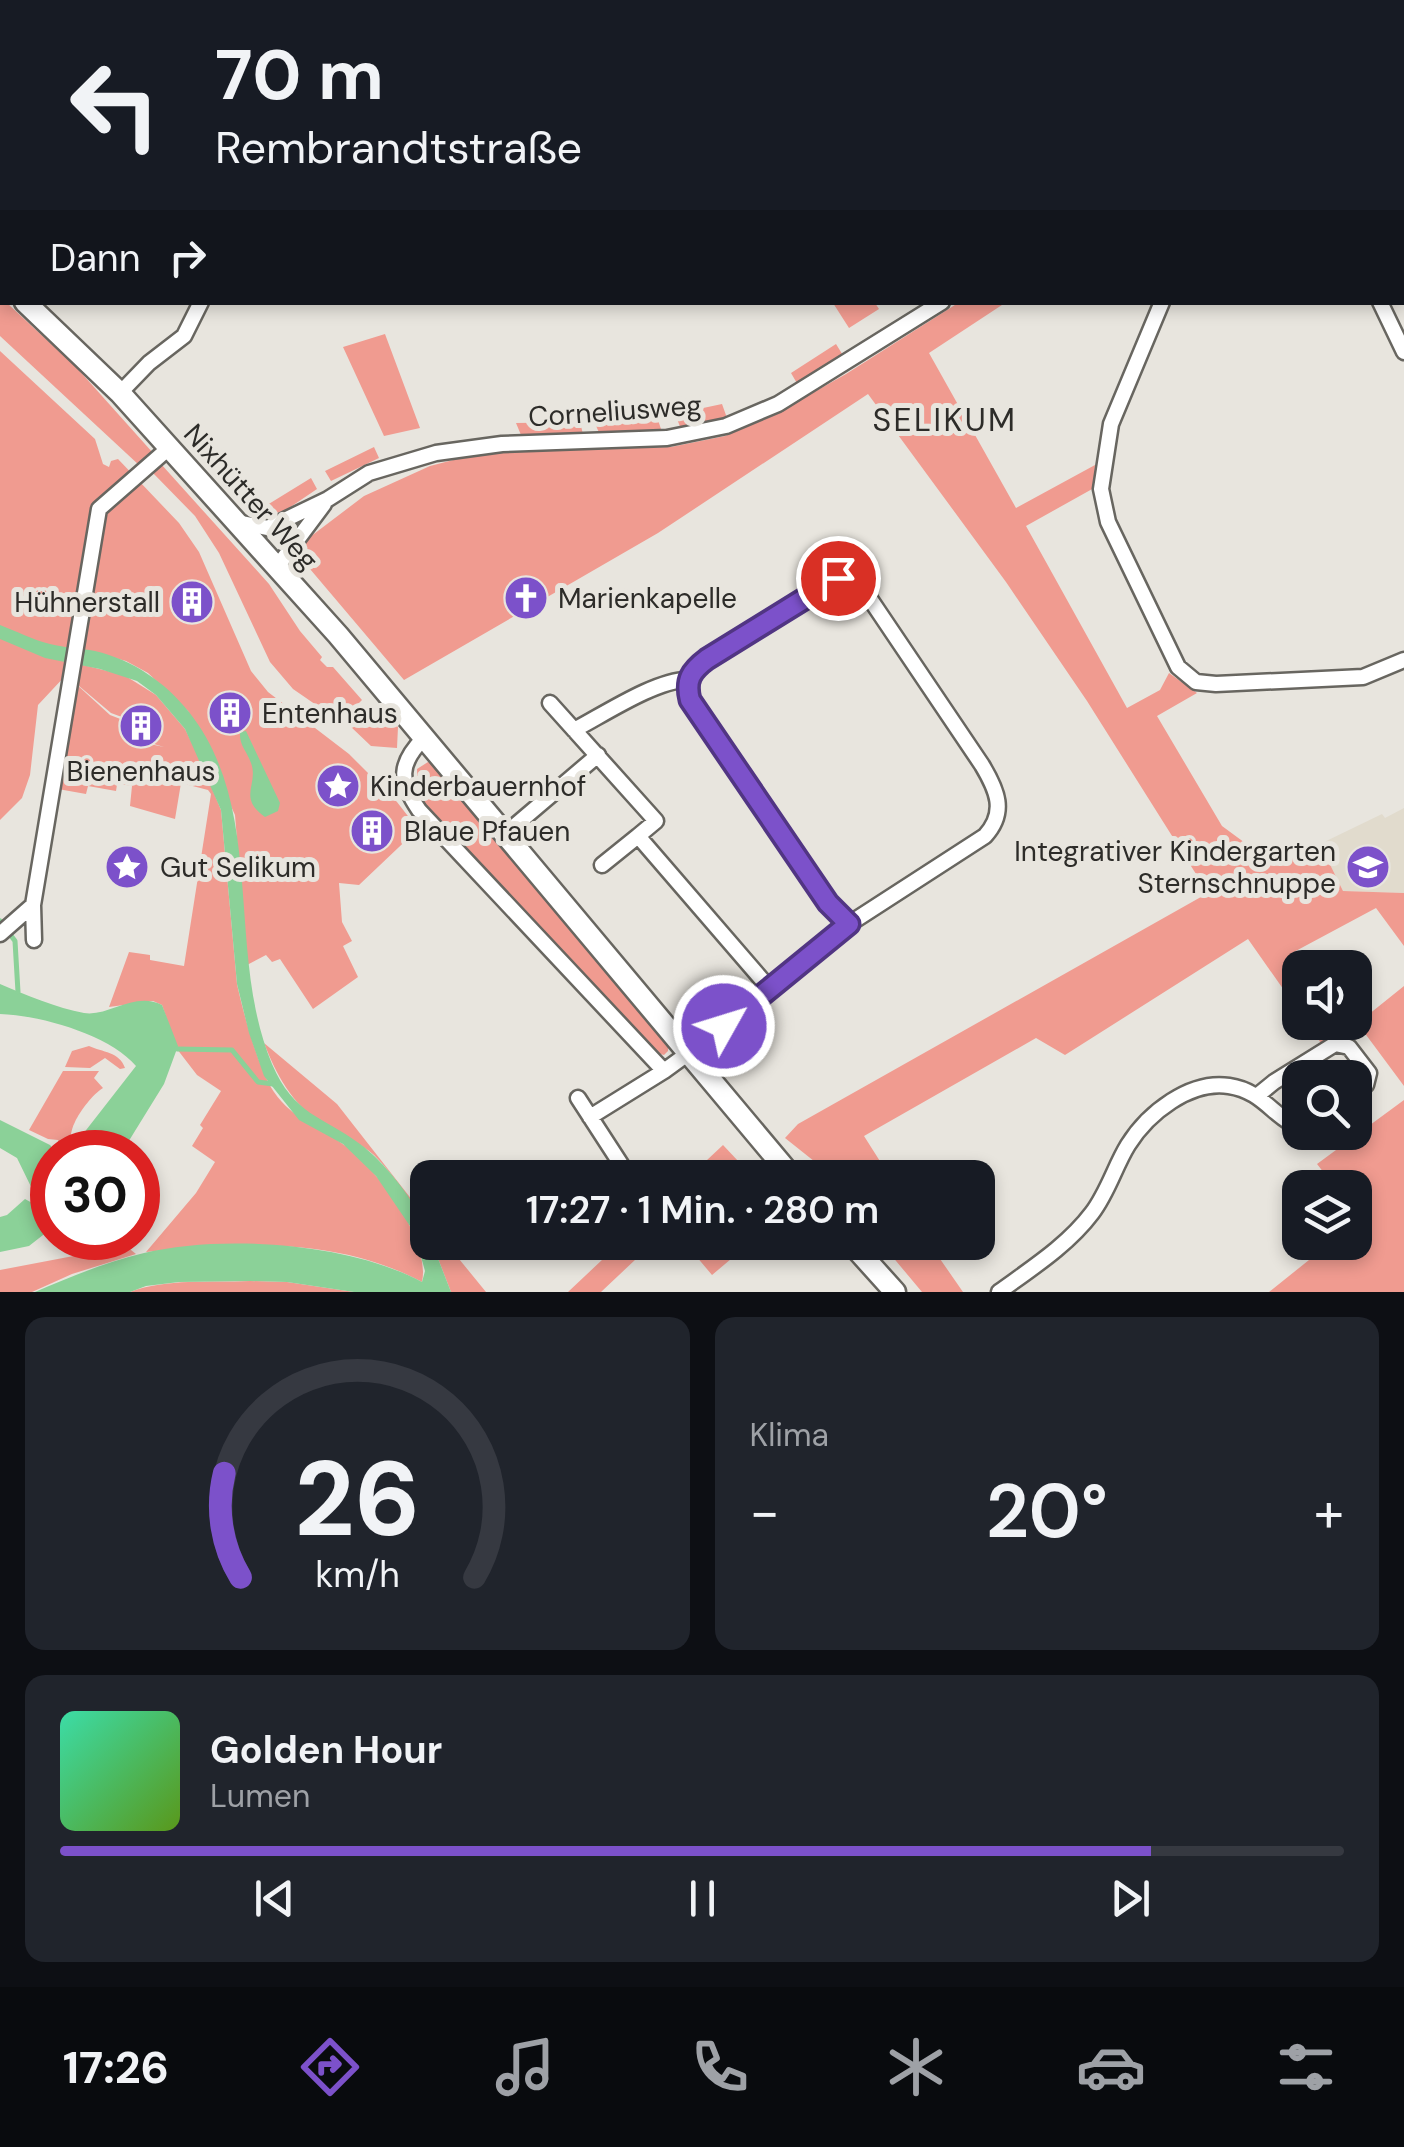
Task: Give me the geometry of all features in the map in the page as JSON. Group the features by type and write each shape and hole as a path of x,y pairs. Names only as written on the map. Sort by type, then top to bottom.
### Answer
{"main road":[{"name":"Nixhütter Weg","path":"28,305 120,393 277,567 777,1160"},
{"path":"866,1260 895,1292"}],"street":[{"path":"120,393 149,363 184,336 200,305"},
{"name":"Corneliusweg","path":"236,522 268,528 370,473 436,453 502,444 667,438 726,426 778,404 937,305"},
{"path":"1161,305 1111,424 1101,489 1108,522 1178,668 1196,682 1216,684 1362,677 1404,660"},
{"path":"1381,305 1404,352"},
{"path":"34,940 33,904 99,509 170,448"},
{"name":"Corneliusweg","path":"277,567 328,499"},
{"path":"590,1117 687,1055 849,924 989,833 997,818 999,801 982,765 864,590 846,578 828,581 707,659 688,680 690,700 828,903 849,924"},
{"path":"574,730 653,690 688,680"},
{"path":"550,702 656,821 602,865"},
{"path":"424,738 407,756 404,768 404,783 419,810 664,1070"},
{"path":"504,835 598,756"},
{"path":"638,836 770,989"},
{"path":"5,929 33,904"},
{"path":"1310,1060 1336,1044 1349,1047 1359,1060"},
{"path":"1258,1096 1282,1077"},
{"path":"999,1292 1064,1243 1086,1220 1100,1202 1128,1146 1162,1108 1181,1096 1208,1086 1225,1085 1258,1096 1282,1114"},
{"path":"578,1098 618,1160"}],"shaded area":[{"path":"0,305 9,305 76,367 153,453 140,466 0,336"},
{"path":"834,305 876,305 879,309 849,328"},
{"path":"955,305 1002,305 929,353 1016,508 1095,465 1094,488 1026,526 1127,708 1160,690 1169,673 1197,693 1157,716 1222,826 1256,851 1320,844 1343,891 1404,893 1404,946 1376,908 1298,950 1282,950 1282,987 1248,939 1065,1055 1036,1038 864,1136 879,1160 813,1160 785,1138 798,1124 1208,893 1087,701 1006,582 868,394 658,533 404,680 299,556 306,540 364,496 430,466 488,451 671,447 725,436 770,417"},
{"path":"385,334 420,428 384,436 343,347"},
{"path":"836,344 844,357 798,385 791,373"},
{"path":"0,351 95,439 103,464 109,467 111,461 118,459 179,523 199,552 251,671 268,692 349,754 418,829 359,885 339,883 342,922 352,941 343,946 358,977 313,1009 280,959 272,962 266,955 247,965 235,815 188,711 148,673 126,661 81,649 79,664 124,675 156,695 185,729 221,810 237,984 263,1070 274,1092 290,1110 347,1147 387,1190 410,1225 410,1260 422,1260 422,1282 390,1267 322,1250 252,1245 160,1251 160,1235 196,1193 215,1162 192,1146 221,1091 197,1075 177,1049 162,1005 153,1001 109,1007 129,952 184,966 211,794 208,790 181,783 175,819 130,806 132,786 120,784 122,771 91,763 119,772 116,791 88,786 86,794 58,789 75,683 110,715 136,725 137,740 126,739 164,747 140,740 138,723 111,713 66,675 38,705 30,775 22,798 0,820"},
{"path":"722,404 727,418 681,429 675,414"},
{"path":"657,417 662,432 600,435 594,421"},
{"path":"580,422 583,434 521,435 516,423"},
{"path":"374,447 379,458 331,481 325,471"},
{"path":"161,464 269,584 322,657 320,660 333,667 362,700 343,719 338,720 293,689 270,662 219,553 195,516 152,472"},
{"path":"311,478 317,489 286,510 264,517 259,510"},
{"path":"0,625 44,642 122,660 159,682 189,712 213,751 228,793 237,837 250,976 258,1021 272,1064 299,1104 370,1152 392,1175 410,1200 410,1226 376,1176 343,1144 299,1120 264,1076 237,984 221,810 185,729 156,695 137,681 45,658 0,639"},
{"path":"374,704 398,727 397,748 371,746 350,726"},
{"path":"246,731 280,803 278,811 265,817 250,797 253,771 240,737 240,732"},
{"path":"428,762 435,765 668,1045 664,1055 657,1053 426,805 418,790 417,769"},
{"name":"Integrativer Kindergarten Sternschnuppe","path":"1404,808 1404,893 1343,891 1320,844 1382,814 1385,818"},
{"path":"0,984 84,1013 152,1001 162,1005 178,1046 164,1084 136,1130 86,1130 136,1066 92,1036 34,1018 0,1014"},
{"path":"1404,986 1404,1086 1370,1040 1372,1012"},
{"path":"264,1043 337,1104 410,1197 410,1203 374,1155 311,1115 293,1098"},
{"path":"89,1046 115,1056 125,1068 120,1069 105,1058 90,1068 65,1067 72,1051"},
{"path":"63,1071 99,1071 94,1078 103,1088 91,1098 72,1130 29,1130"},
{"path":"1404,1100 1404,1292 1269,1292 1309,1260 1372,1260 1372,1170 1322,1170 1317,1164 1336,1150 1372,1150 1372,1124"},
{"path":"0,1120 30,1135 30,1185 17,1158 0,1148"},
{"path":"723,1145 737,1160 707,1160"},
{"path":"25,1199 30,1202 30,1245 0,1252 0,1217"},
{"path":"211,1244 323,1251 359,1258 422,1282 425,1271 422,1260 439,1260 451,1292 354,1292 250,1281 179,1282 130,1292 35,1292 120,1260 160,1260 160,1250"},
{"path":"52,1260 117,1260 32,1292 0,1292 0,1270"},
{"path":"439,1260 460,1260 486,1292 451,1292"},
{"path":"602,1260 635,1260 601,1292 568,1292"},
{"path":"699,1260 730,1260 712,1275"},
{"path":"895,1260 941,1260 963,1292 922,1292"},
{"path":"250,1281 354,1292 130,1292 174,1283"}],"waterway":[{"path":"0,921 15,941 18,992"},
{"path":"177,1049 232,1050 258,1082 273,1084"}],"place":[{"name":"Marienkapelle","path":"526,598"},
{"name":"Hühnerstall","path":"192,602"},
{"name":"Entenhaus","path":"230,713"},
{"name":"Bienenhaus","path":"141,726"},
{"name":"Kinderbauernhof","path":"338,786"},
{"name":"Blaue Pfauen","path":"372,831"},
{"name":"Gut Selikum","path":"127,867"},
{"name":"Integrativer Kindergarten Sternschnuppe","path":"1368,867"}],"district":[{"name":"SELIKUM","path":"945,420"}],"route":[{"path":"724,1026 849,924 828,903 690,700 688,680 707,659 838,578"}]}
